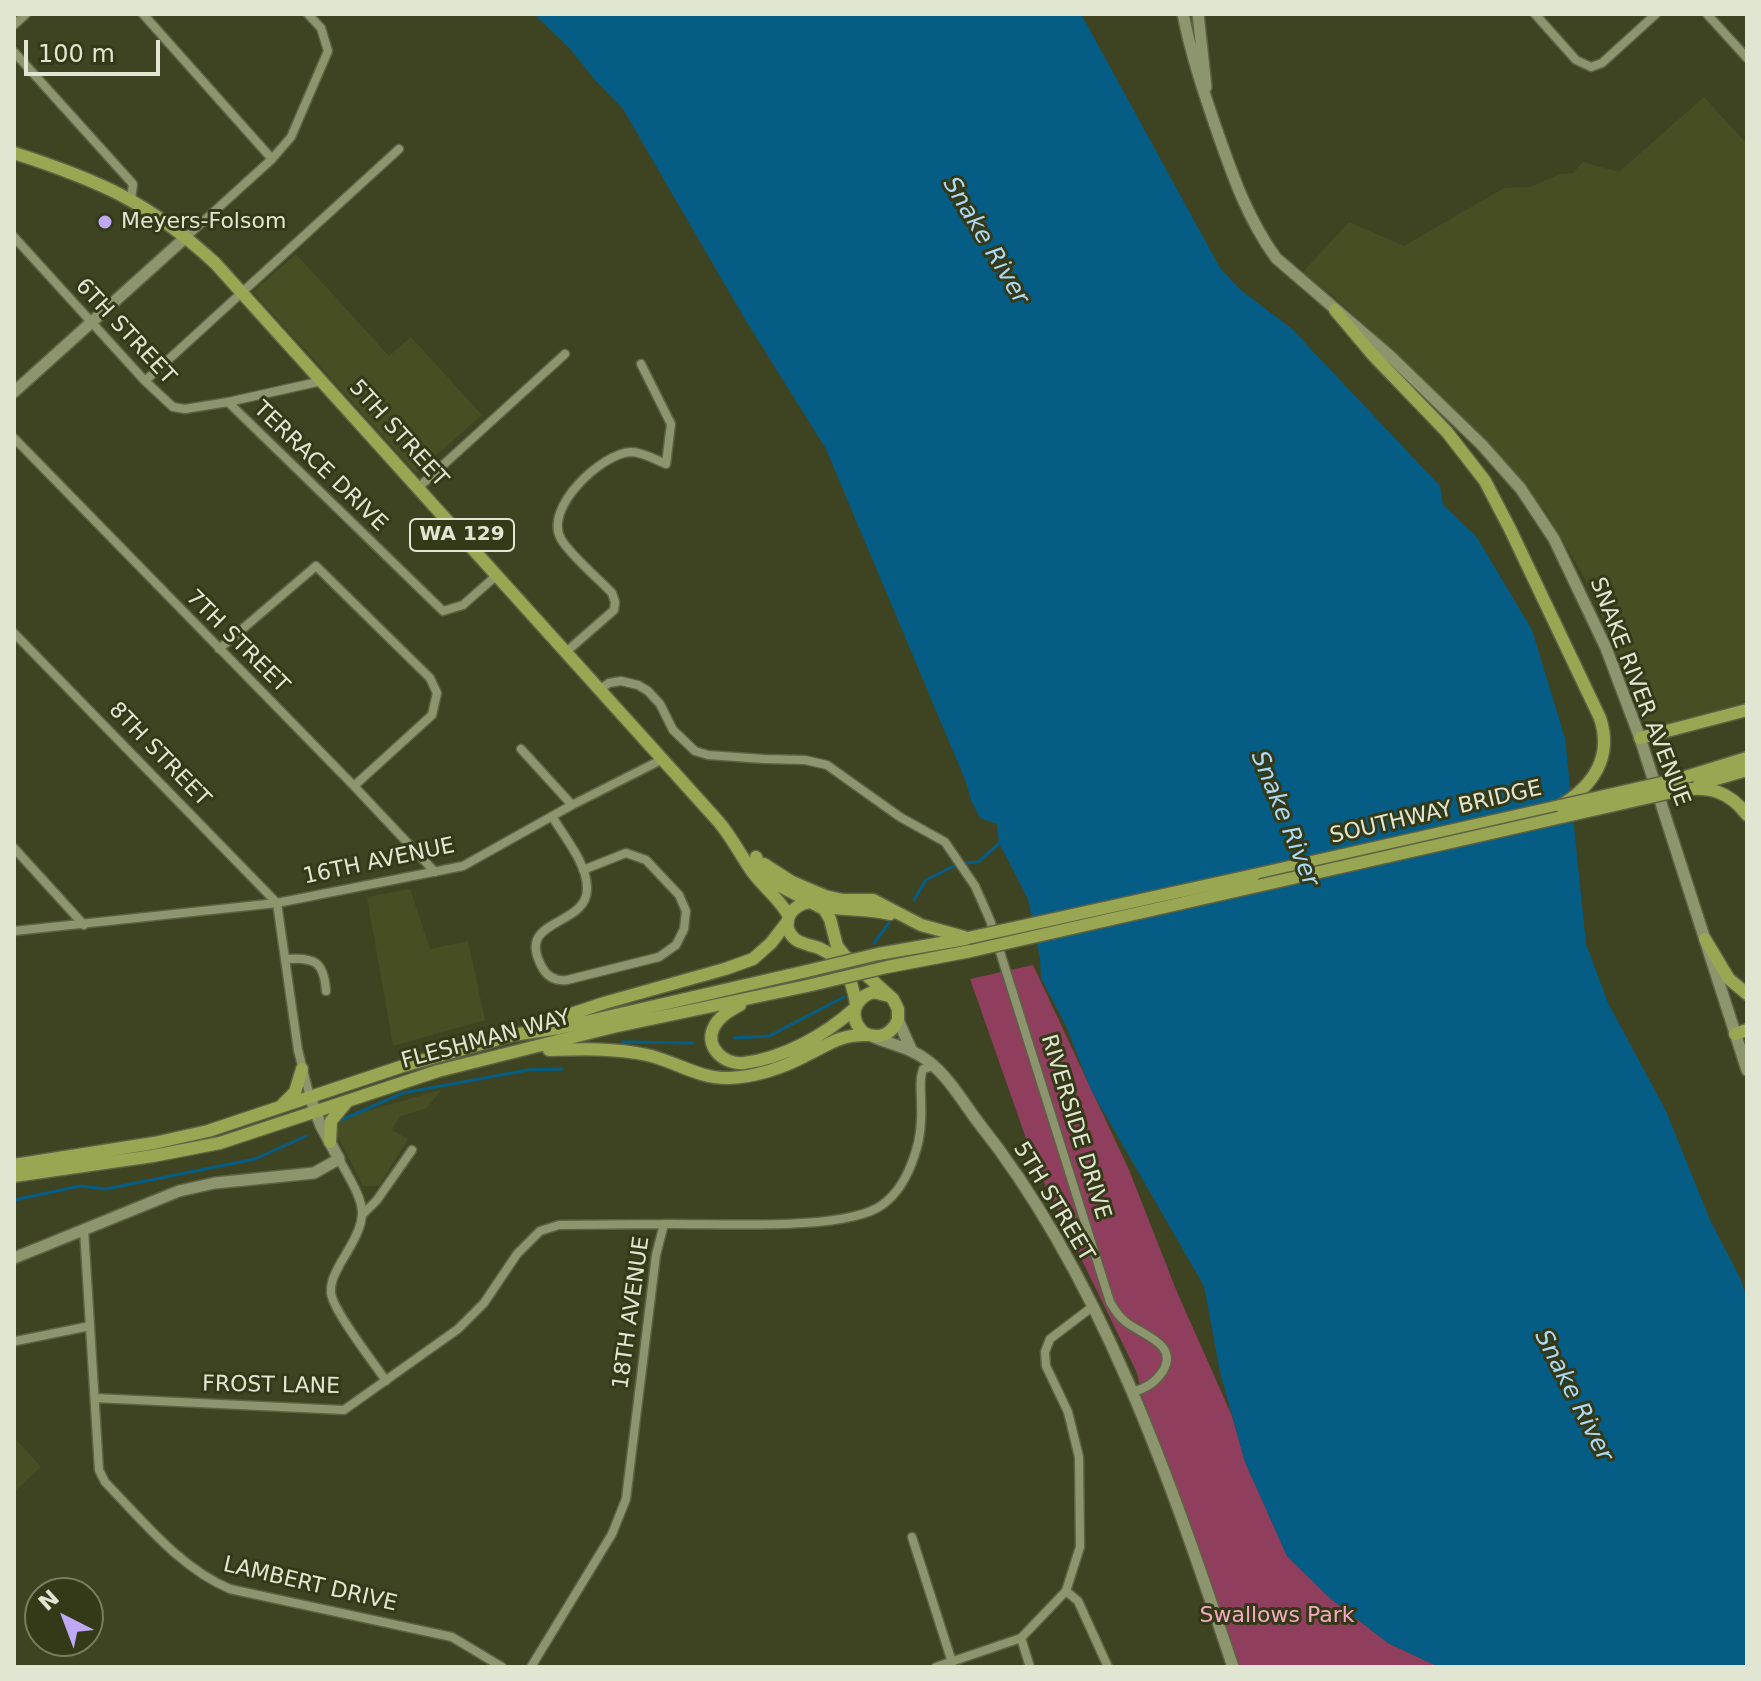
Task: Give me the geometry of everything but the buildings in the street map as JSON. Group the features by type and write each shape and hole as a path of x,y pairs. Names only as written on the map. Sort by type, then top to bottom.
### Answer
{"main road":[{"name":"SNAKE RIVER AVENUE","path":"1183,14 1191,55 1237,189 1276,258 1390,356 1482,445 1534,505 1554,539 1588,606 1640,738 1705,939 1741,1032 1747,1070"},
{"name":"SNAKE RIVER AVENUE","path":"1198,14 1212,115"},
{"name":"WA 129","path":"14,153 66,170 131,200 186,237"},
{"path":"14,392 186,237"},
{"name":"5TH STREET","path":"186,237 241,291 735,841 756,857 759,867 776,884 815,904"},
{"path":"1335,310 1372,354 1447,432 1485,481 1600,718 1605,735 1603,755 1596,774 1587,787 1560,806"},
{"path":"1640,738 1747,710"},
{"path":"1680,784 1745,764"},
{"path":"1680,784 1714,790 1733,799 1747,815"},
{"name":"SOUTHWAY BRIDGE","path":"969,945 1560,806 1680,784"},
{"name":"SOUTHWAY BRIDGE","path":"969,945 1680,784"},
{"name":"5TH STREET","path":"735,841 752,871 774,893 788,919 789,932 796,940 833,957 852,979 855,1007"},
{"path":"756,857 792,882 825,896 843,900 873,900 969,945"},
{"path":"513,1035 562,1016 753,959 771,943 799,904 901,915"},
{"path":"529,1050 589,1048 622,1051 650,1056 703,1076 728,1078 753,1075 781,1066 810,1054 836,1038 851,1034 871,1036 889,1033 898,1020 896,1004 844,955 834,937 830,919 815,904"},
{"path":"1705,939 1729,979 1747,994"},
{"name":"FLESHMAN WAY","path":"14,1165 154,1143 208,1131 403,1066 513,1035 559,1028 878,954 969,945"},
{"name":"FLESHMAN WAY","path":"14,1176 220,1143 438,1071 613,1027 807,986 969,945"},
{"path":"750,999 727,1012 711,1031 711,1043 717,1054 727,1061 742,1063 792,1047 819,1036 855,1007 863,996 873,992 889,996"},
{"path":"855,1007 856,1025 871,1036"},
{"name":"5TH STREET","path":"898,1020 911,1049"},
{"name":"5TH STREET","path":"871,1036 895,1047 911,1049 934,1066 1009,1164 1092,1307 1132,1394"},
{"path":"280,1107 295,1092 302,1069"},
{"path":"14,1258 179,1191 215,1183 314,1173 339,1159 310,1097"},
{"path":"330,1142 334,1115 353,1098"},
{"path":"1132,1394 1203,1575 1233,1667"}],"street":[{"path":"14,25 26,14"},
{"path":"143,14 272,159"},
{"path":"186,237 272,159 291,137 327,60 328,43 321,28 308,14"},
{"path":"1535,14 1576,60 1591,67 1602,63 1656,14"},
{"path":"1707,14 1747,58"},
{"path":"14,52 133,184 131,200"},
{"path":"145,381 399,149"},
{"name":"6TH STREET","path":"14,237 145,381 173,407 185,409 228,402 322,381"},
{"path":"419,487 565,354"},
{"path":"566,652 614,610 615,602 612,593 561,539 557,525 560,511 583,480 620,456 630,452 666,464 671,424 641,364"},
{"name":"TERRACE DRIVE","path":"228,402 443,611 463,605 497,575"},
{"name":"7TH STREET","path":"14,438 435,872"},
{"path":"219,649 316,566 419,667 434,684 437,693 432,715 354,786"},
{"name":"8TH STREET","path":"14,633 277,903"},
{"name":"RIVERSIDE DRIVE","path":"599,690 609,683 621,681 648,691 660,704 673,730 695,751 750,758 805,760 827,765 900,817 945,842 975,886 990,920 1110,1302 1126,1323 1167,1352 1167,1362 1159,1376 1132,1394"},
{"path":"521,749 572,805"},
{"name":"16TH AVENUE","path":"310,1097 302,1069 277,903 463,866 661,760"},
{"path":"552,816 583,870 587,888 581,906 574,913 545,929 536,939 535,949 540,965 551,977 567,980 659,957 676,945 684,929 686,911 683,902 646,860 626,853 583,870"},
{"path":"14,848 84,925"},
{"path":"14,931 277,903"},
{"path":"287,959 305,958 320,966 326,991"},
{"name":"18TH AVENUE","path":"531,1667 612,1534 626,1499 656,1255 664,1224 824,1222 864,1214 881,1205 896,1192 916,1152 921,1125 919,1078 923,1069 934,1066"},
{"path":"386,1381 331,1295 332,1277 359,1232 364,1213 377,1200 412,1150"},
{"path":"339,1159 355,1187 364,1213"},
{"name":"FROST LANE","path":"95,1398 344,1410 458,1329 484,1303 517,1254 540,1231 559,1225 664,1224"},
{"name":"LAMBERT DRIVE","path":"84,1230 101,1476 166,1544 212,1581 230,1589 452,1637 502,1667"},
{"path":"936,1667 1021,1638 1066,1591 1080,1547 1079,1457 1068,1412 1046,1366 1045,1352 1050,1339 1092,1307"},
{"path":"16,1341 90,1326"},
{"path":"912,1537 952,1662"},
{"path":"1066,1591 1078,1601 1108,1667"},
{"path":"1021,1638 1030,1667"}],"shaded area":[{"path":"1704,97 1747,144 1747,702 1647,729 1590,587 1546,512 1502,461 1400,357 1332,295 1302,273 1349,222 1404,246 1504,188 1531,187 1560,174 1573,173 1583,162 1619,172"},
{"path":"296,254 389,356 411,337 482,415 416,473 253,292"},
{"path":"410,889 430,949 468,941 485,1020 393,1046 367,897"},
{"path":"441,1090 427,1108 399,1117 392,1130 408,1139 379,1186 363,1186 339,1139 337,1130 342,1118"},
{"path":"14,1437 41,1467 14,1492"}],"green space":[{"name":"Swallows Park","path":"1033,965 1129,1170 1177,1292 1232,1416 1245,1462 1287,1556 1331,1599 1388,1643 1439,1667 1240,1667 1142,1396 1137,1373 1035,1164 970,979"}],"water":[{"name":"Snake River","path":"534,14 1081,14 1220,268 1242,291 1291,328 1440,486 1443,505 1476,536 1532,630 1565,738 1586,944 1608,1003 1666,1111 1710,1220 1747,1297 1747,1667 1439,1667 1388,1643 1331,1599 1287,1556 1245,1462 1220,1372 1204,1286 1091,1090 1066,1026 1041,978 1028,899 999,843 997,824 980,818 971,800 826,449 743,316 623,109"}],"waterway":[{"path":"964,863 978,862 1001,842"},
{"path":"914,900 926,880 954,866"},
{"path":"874,943 889,923"},
{"path":"734,1038 769,1036 844,997"},
{"path":"623,1042 693,1043"},
{"path":"341,1120 403,1093 528,1070 562,1069"},
{"path":"14,1200 80,1186 106,1189 255,1159 306,1136"}],"place":[{"name":"Meyers-Folsom","path":"105,222"}]}
